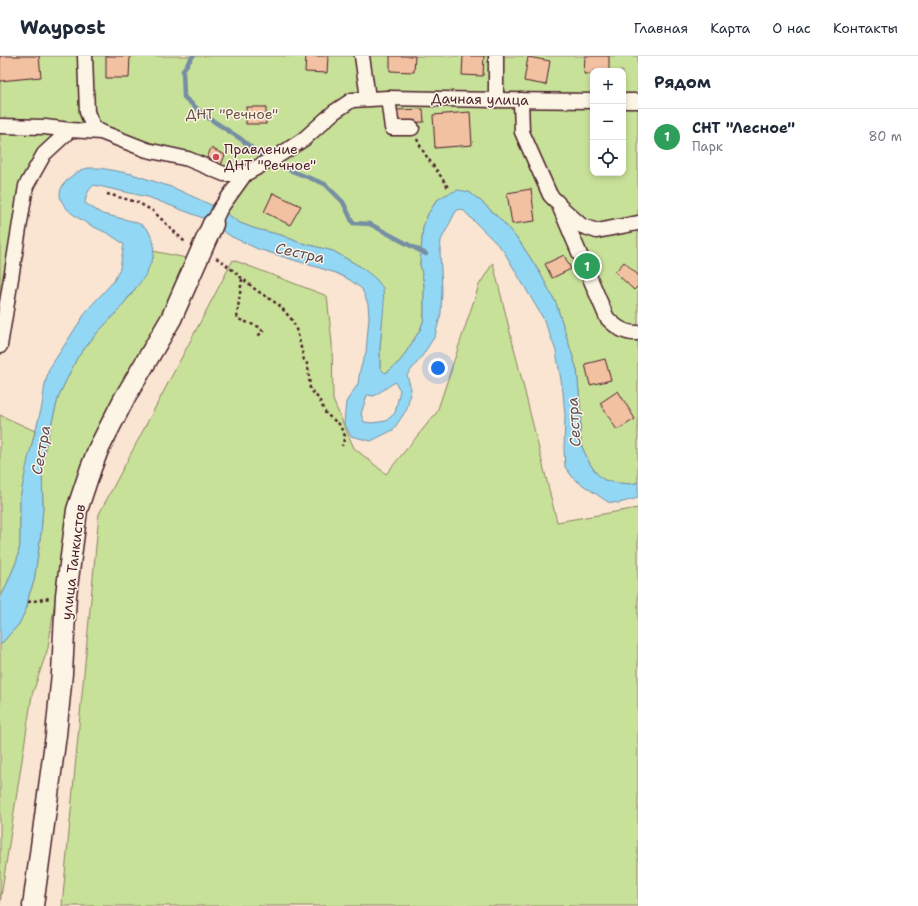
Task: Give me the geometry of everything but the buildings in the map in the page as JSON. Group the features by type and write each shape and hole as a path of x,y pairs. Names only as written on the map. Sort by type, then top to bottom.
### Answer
{"street":[{"path":"84,56 87,112 95,128 101,132 147,150 188,159 224,174 245,174"},
{"path":"362,56 368,98"},
{"path":"496,56 496,100"},
{"path":"388,98 392,128 412,128"},
{"name":"Дачная улица","path":"245,174 278,156 304,139 334,112 352,100 388,98 590,101"},
{"path":"521,100 522,132 550,195 558,204 582,226 597,231 638,223"},
{"path":"626,101 638,101"},
{"path":"0,126 101,132"},
{"path":"0,346 26,186 44,154 70,130"},
{"path":"217,216 245,174"},
{"path":"558,204 607,318 617,327 630,334 638,333"},
{"name":"улица Танкистов","path":"33,906 56,734 62,673 66,595 77,510 98,450 124,399 171,319 217,216"}],"path":[{"path":"421,148 428,161 440,174 448,188"},
{"path":"107,194 137,202 153,210 186,243 223,262 256,290 279,305 293,321 304,360 308,365 310,388 319,399 326,414 339,424 346,436 342,446"},
{"path":"242,278 237,314 238,319 259,327 264,331 258,336"},
{"path":"28,602 54,598"}],"green space":[{"name":"ДНТ \"Речное\"","path":"0,56 638,56 638,482 632,484 604,480 597,474 590,464 582,447 580,434 581,414 577,370 556,303 540,273 520,242 503,222 469,192 458,191 437,200 428,214 423,227 420,264 424,284 424,319 420,330 401,360 385,373 380,368 382,323 361,267 333,251 256,229 240,223 224,212 249,172 224,174 75,130 44,154 26,186 0,346"},
{"path":"153,251 191,259 165,314 89,450 59,573 48,648 32,695 0,903 0,645 19,624 27,607 34,581 41,533 43,507 42,472 45,448 59,395 77,358 132,294 153,258"},
{"path":"233,260 327,296 332,343 333,400 354,448 386,474 437,412 479,285 493,263 557,522 638,508 638,906 62,906 99,514"},
{"path":"0,415 35,431 20,498 20,545 17,560 0,598"}],"water":[{"name":"Сестра","path":"88,168 100,168 132,174 174,188 220,209 240,223 256,229 281,235 298,242 333,251 361,267 376,279 383,288 384,304 380,347 380,368 385,373 401,360 420,330 424,319 424,284 420,264 423,227 428,214 437,200 445,195 458,190 469,192 503,222 520,242 540,273 556,303 577,370 581,414 580,434 582,447 590,464 597,474 604,480 632,484 638,482 638,498 619,503 608,502 574,479 565,467 565,415 563,392 556,351 550,335 543,318 503,250 462,209 457,210 441,240 441,313 435,336 420,359 407,375 411,389 407,409 393,430 371,441 351,436 344,423 346,402 358,384 360,370 366,352 369,317 368,304 362,289 350,280 336,273 258,249 232,237 203,218 148,197 94,185 88,193 85,203 102,214 132,221 142,225 148,230 154,243 153,258 145,276 118,311 97,333 77,358 59,395 45,448 42,472 43,507 41,533 34,581 27,607 19,624 0,645 0,598 17,560 20,545 20,498 28,459 42,406 49,369 88,309 114,281 120,268 124,244 109,234 93,227 75,216 67,209 62,201 60,193 63,185 74,174","holes":["395,382 400,390 395,413 386,421 372,423 364,422 361,414 367,395 374,396"]}],"waterway":[{"path":"193,56 183,70 184,97 204,115 241,139 269,162 325,184 343,202 353,223 370,224 426,254"}],"place":[{"name":"Правление ДНТ \"Речное\"","path":"216,157"},
{"name":"СНТ \"Лесное\"","path":"587,266"}]}
